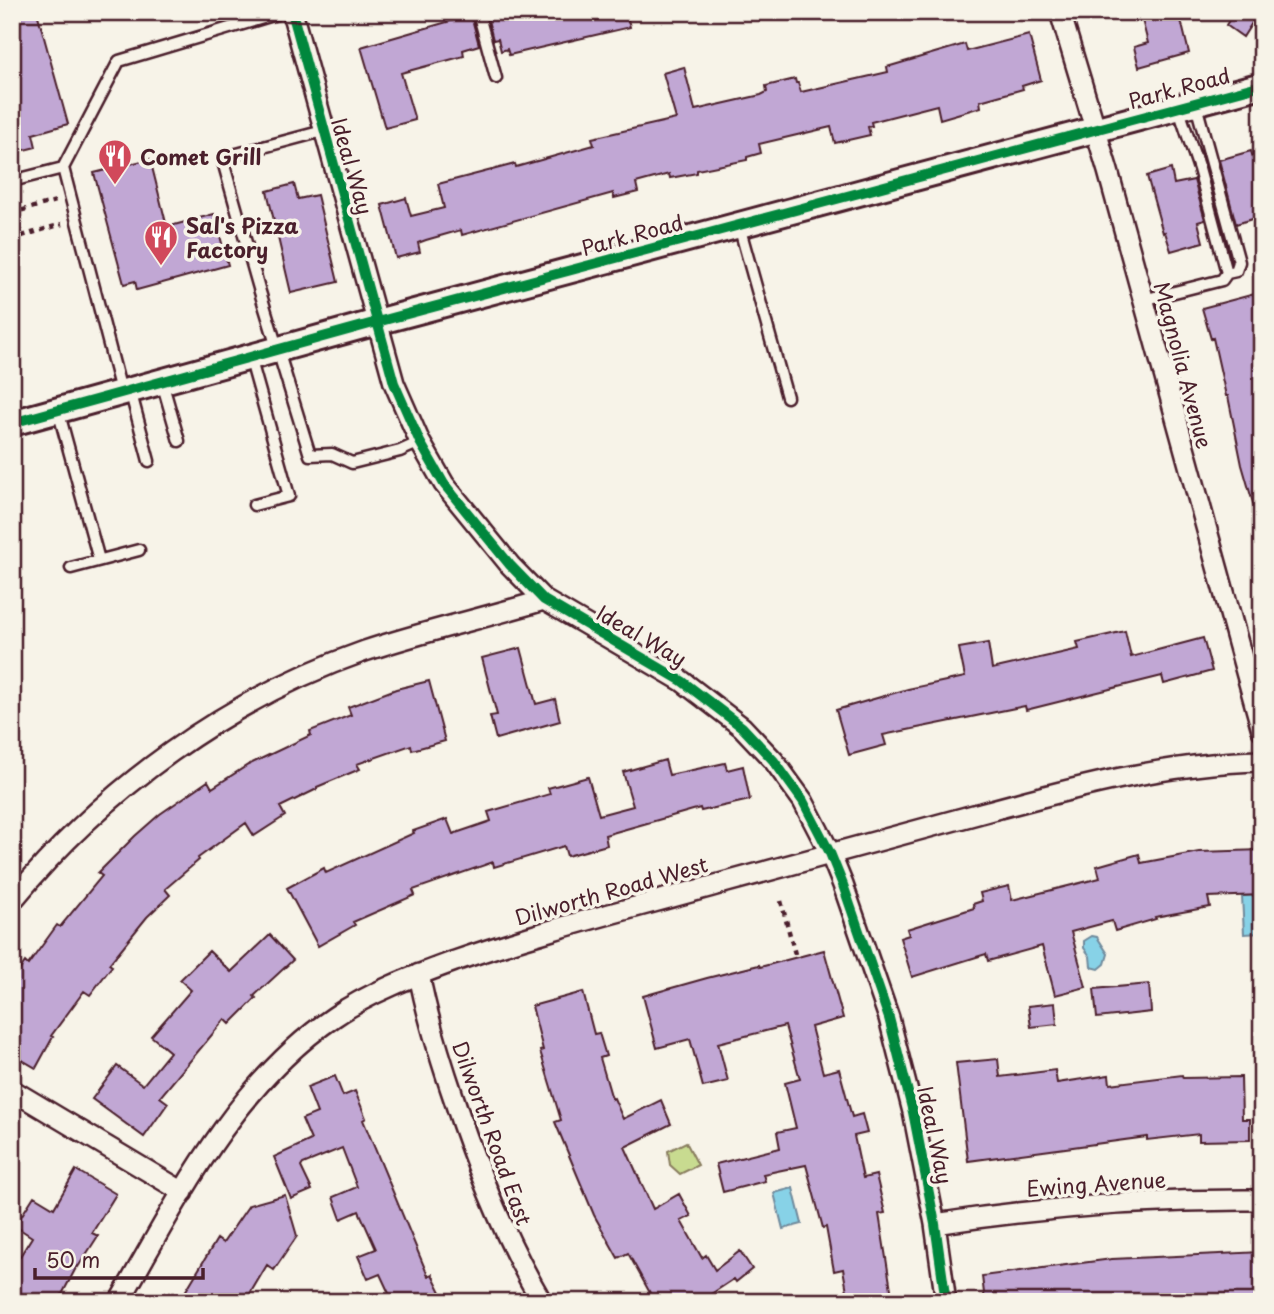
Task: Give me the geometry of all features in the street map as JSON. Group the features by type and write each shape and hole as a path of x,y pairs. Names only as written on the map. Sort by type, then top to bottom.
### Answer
{"street":[{"name":"Ideal Way","path":"292,12 394,383 420,442 444,484 510,565 544,600 682,681 742,727 774,761 803,801 830,853 892,1031 913,1112 935,1224 946,1302"},
{"name":"Magnolia Avenue","path":"1060,12 1262,730"},
{"name":"Park Road","path":"12,423 377,322 1262,85"},
{"path":"12,901 85,822 141,775 200,733 253,701 364,652 437,628 544,600"},
{"name":"Dilworth Road West","path":"119,1302 183,1192 259,1085 297,1046 334,1017 361,1001 419,974 504,944 1087,784 1160,769 1262,761"},
{"name":"Dilworth Road East","path":"419,974 430,1026 477,1168 500,1224 542,1302"},
{"path":"12,1090 183,1192"},
{"name":"Ewing Avenue","path":"935,1224 1101,1204 1198,1199 1262,1200"}],"lane":[{"path":"149,461 126,391 63,168 119,61 283,12"},
{"path":"478,12 496,78"},
{"path":"1186,104 1199,169 1227,274"},
{"path":"1143,300 1222,280 1227,274 1236,271 1239,262 1186,104"},
{"path":"323,131 222,158 310,455 332,454 352,463 400,451 420,442"},
{"path":"12,181 63,168"},
{"path":"739,225 787,397"},
{"path":"250,357 289,496 254,505"},
{"path":"162,381 179,441"},
{"path":"58,410 99,560"},
{"path":"71,568 139,550"}],"path":[{"path":"12,213 71,197"},
{"path":"12,239 77,220"},
{"path":"781,901 796,958"}],"green space":[{"path":"686,1142 698,1165 680,1174 670,1165 668,1151"}],"water":[{"path":"1262,895 1262,933 1244,934 1242,896"},
{"path":"1092,936 1097,937 1108,954 1105,964 1099,969 1091,967 1090,956 1084,948 1084,941"},
{"path":"793,1188 802,1224 783,1229 774,1193"}],"building":[{"path":"12,12 37,12 68,124 33,134 36,147 12,153"},
{"path":"486,12 626,12 630,27 509,55 507,49 501,51 498,39 493,40"},
{"path":"1140,12 1179,12 1189,53 1139,67 1134,47 1148,43"},
{"path":"1234,12 1259,12 1243,37 1226,25"},
{"path":"471,15 479,45 463,50 464,56 401,73 415,120 385,128 361,47"},
{"path":"1029,35 1041,80 1022,86 1023,89 980,101 981,107 940,119 937,105 871,122 872,126 868,127 870,135 835,143 831,127 759,144 761,153 747,157 747,160 697,170 697,173 670,178 669,174 636,183 638,192 614,198 613,193 462,235 461,230 418,243 420,252 396,258 382,205 406,198 411,216 444,208 438,184 515,164 516,167 594,145 592,138 676,119 663,73 684,67 695,110 761,95 767,92 766,86 795,79 801,92 888,72 887,67 965,44 967,51"},
{"path":"1251,151 1262,188 1262,216 1236,224 1219,160"},
{"path":"150,159 167,227 214,214 228,265 137,290 135,281 124,284 94,173"},
{"path":"1171,169 1174,184 1194,180 1205,220 1198,222 1203,242 1171,251 1165,232 1163,233 1147,176"},
{"path":"294,184 298,199 317,195 338,282 291,293 267,191"},
{"path":"1262,292 1262,509 1255,510 1213,338 1211,339 1202,308"},
{"path":"1125,631 1131,657 1203,638 1212,671 1164,684 1162,676 1026,710 1025,706 883,735 886,745 849,755 836,710 908,689 965,677 959,648 988,643 992,669 1079,649 1077,642"},
{"path":"521,648 536,704 555,699 560,721 496,739 490,716 497,715 482,658"},
{"path":"429,681 445,741 412,750 411,745 357,764 360,769 317,787 280,807 285,816 254,836 246,823 198,858 199,860 165,889 170,895 147,917 109,964 112,966 90,995 84,991 51,1036 53,1037 36,1068 12,1054 12,981 25,962 28,965 57,925 60,927 102,876 98,873 135,836 160,814 208,781 212,788 248,765 311,735 310,731 351,715 348,707 396,689"},
{"path":"665,760 669,775 725,763 727,770 743,766 750,800 701,811 700,808 605,835 607,845 567,856 564,846 494,867 493,862 413,890 415,895 353,922 355,925 318,946 287,888 324,868 326,873 414,833 413,831 447,819 453,834 491,821 488,812 550,794 548,788 588,777 599,815 633,806 623,772"},
{"path":"1262,850 1262,895 1208,897 1210,907 1155,917 1156,919 1115,931 1112,921 1071,932 1086,987 1055,995 1042,946 988,961 986,954 912,977 900,938 909,935 907,929 974,908 973,904 982,901 980,893 1009,886 1012,900 1100,878 1097,866 1139,854 1141,863 1199,852"},
{"path":"270,935 293,960 254,996 256,998 230,1024 225,1019 160,1097 168,1103 144,1137 92,1099 117,1066 143,1085 170,1052 151,1036 191,990 180,980 209,951 231,972"},
{"path":"824,950 843,1018 811,1027 823,1073 839,1069 852,1117 862,1114 867,1133 854,1136 863,1178 876,1175 885,1213 879,1214 893,1302 849,1302 843,1269 834,1271 826,1227 823,1228 806,1165 763,1174 765,1181 723,1192 716,1164 780,1148 777,1132 796,1128 785,1083 800,1079 785,1026 718,1043 728,1081 703,1087 690,1039 657,1048 643,996"},
{"path":"1149,984 1151,1012 1097,1018 1094,989"},
{"path":"583,992 594,1034 599,1033 606,1056 600,1058 612,1099 614,1098 623,1119 661,1100 671,1124 625,1147 653,1209 679,1194 691,1216 681,1221 702,1258 706,1255 715,1270 740,1251 752,1269 736,1282 734,1279 699,1302 655,1302 628,1253 618,1258 594,1215 555,1122 561,1120 540,1051 543,1050 532,1006"},
{"path":"1055,1003 1057,1024 1031,1027 1028,1006"},
{"path":"998,1059 1000,1077 1055,1070 1057,1083 1109,1075 1110,1084 1182,1075 1183,1078 1241,1077 1242,1119 1250,1119 1250,1140 1199,1141 1199,1134 1147,1140 1147,1137 968,1161 956,1063"},
{"path":"335,1076 343,1096 355,1091 366,1118 363,1120 428,1276 432,1274 446,1302 393,1302 380,1274 368,1279 358,1256 376,1249 359,1211 341,1219 333,1197 357,1187 342,1148 303,1164 301,1167 312,1190 291,1199 274,1157 311,1140 302,1119 317,1113 307,1087"},
{"path":"76,1170 116,1194 92,1233 98,1236 77,1266 58,1302 31,1302 12,1291 12,1269 32,1237 15,1226 34,1196 54,1208"},
{"path":"285,1195 297,1236 274,1270 267,1265 245,1302 179,1302 217,1239 223,1243 249,1205"},
{"path":"1262,1252 1262,1302 985,1302 982,1276 1112,1259"}],"cycle path":[{"path":"292,12 394,383 420,442 444,484 510,565 544,600 682,681 742,727 774,761 803,801 830,853 889,1018 913,1112 935,1224 946,1302"},
{"path":"12,423 377,322 1262,85"}],"place":[{"name":"Comet Grill","path":"115,186"},
{"name":"Sal's Pizza Factory","path":"161,267"}]}
